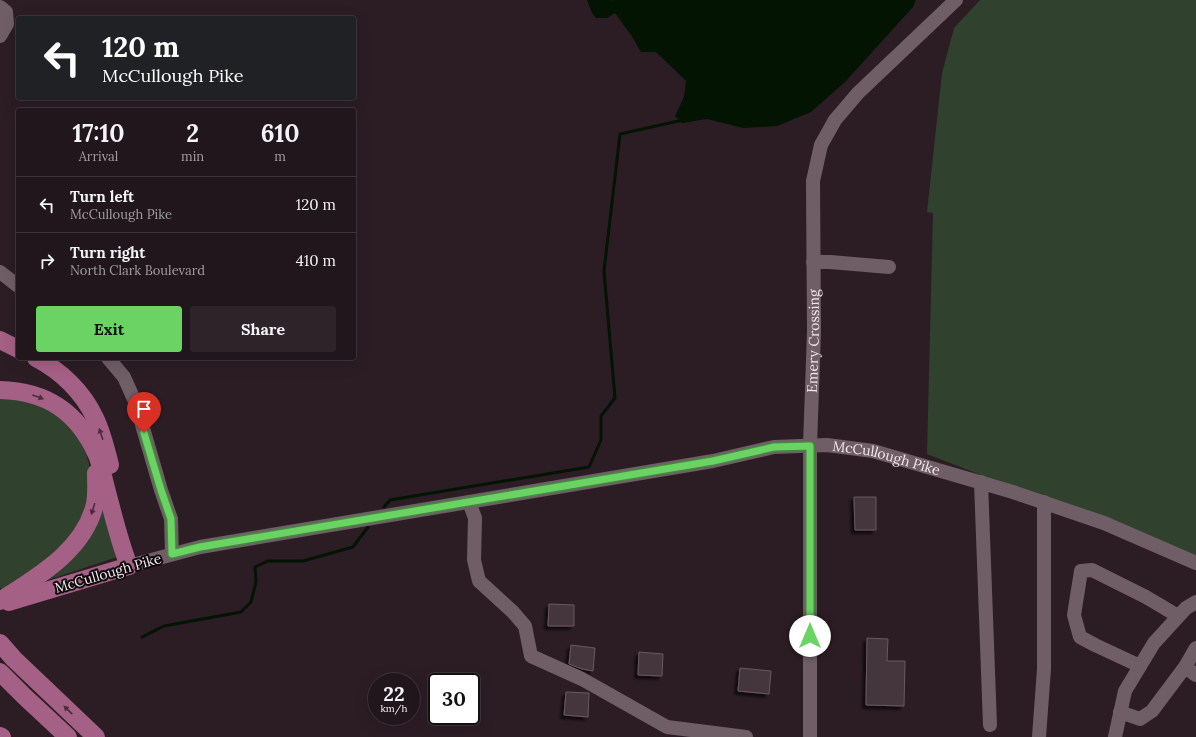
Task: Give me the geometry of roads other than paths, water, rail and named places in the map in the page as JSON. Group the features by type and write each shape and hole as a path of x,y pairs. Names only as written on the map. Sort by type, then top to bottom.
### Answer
{"main road":[{"path":"0,340 16,348"},
{"path":"40,360 47,364 85,398 96,418 131,541 129,566"},
{"path":"0,390 16,390 46,400 73,417 84,432 97,456 122,549 129,566"},
{"path":"0,601 64,555 82,534 95,503 97,456"},
{"name":"McCullough Pike","path":"0,604 129,566"},
{"path":"0,643 96,737"},
{"path":"0,672 68,737"}],"street":[{"name":"Emery Crossing","path":"810,737 810,446 814,331 813,181 821,145 835,120 858,92 956,0"},
{"path":"0,8 6,12 8,24 0,36"},
{"path":"813,262 889,267"},
{"path":"0,272 16,284"},
{"path":"110,360 124,377 136,404 171,519 172,554"},
{"name":"McCullough Pike","path":"129,566 200,547 713,461 774,447 827,445 873,451 1044,502 1104,523 1196,563"},
{"path":"981,482 990,725"},
{"path":"469,502 475,518 474,560 479,581 513,612 525,626 531,656 582,679 667,727 746,737"},
{"path":"1039,737 1044,669 1044,502"},
{"path":"1140,666 1095,646 1080,637 1074,616 1081,571 1092,570 1146,597 1178,616"},
{"path":"1115,737 1125,691 1140,666 1154,643 1186,608 1196,602"},
{"path":"1120,712 1140,719 1152,711 1190,671 1196,648"}],"waterway":[{"path":"384,507 390,500 589,467 601,440 601,416 615,398 604,271 620,134 683,120"},
{"path":"142,637 164,626 241,612 251,602 256,582 255,567 268,561 303,561 353,547 368,527"}]}
